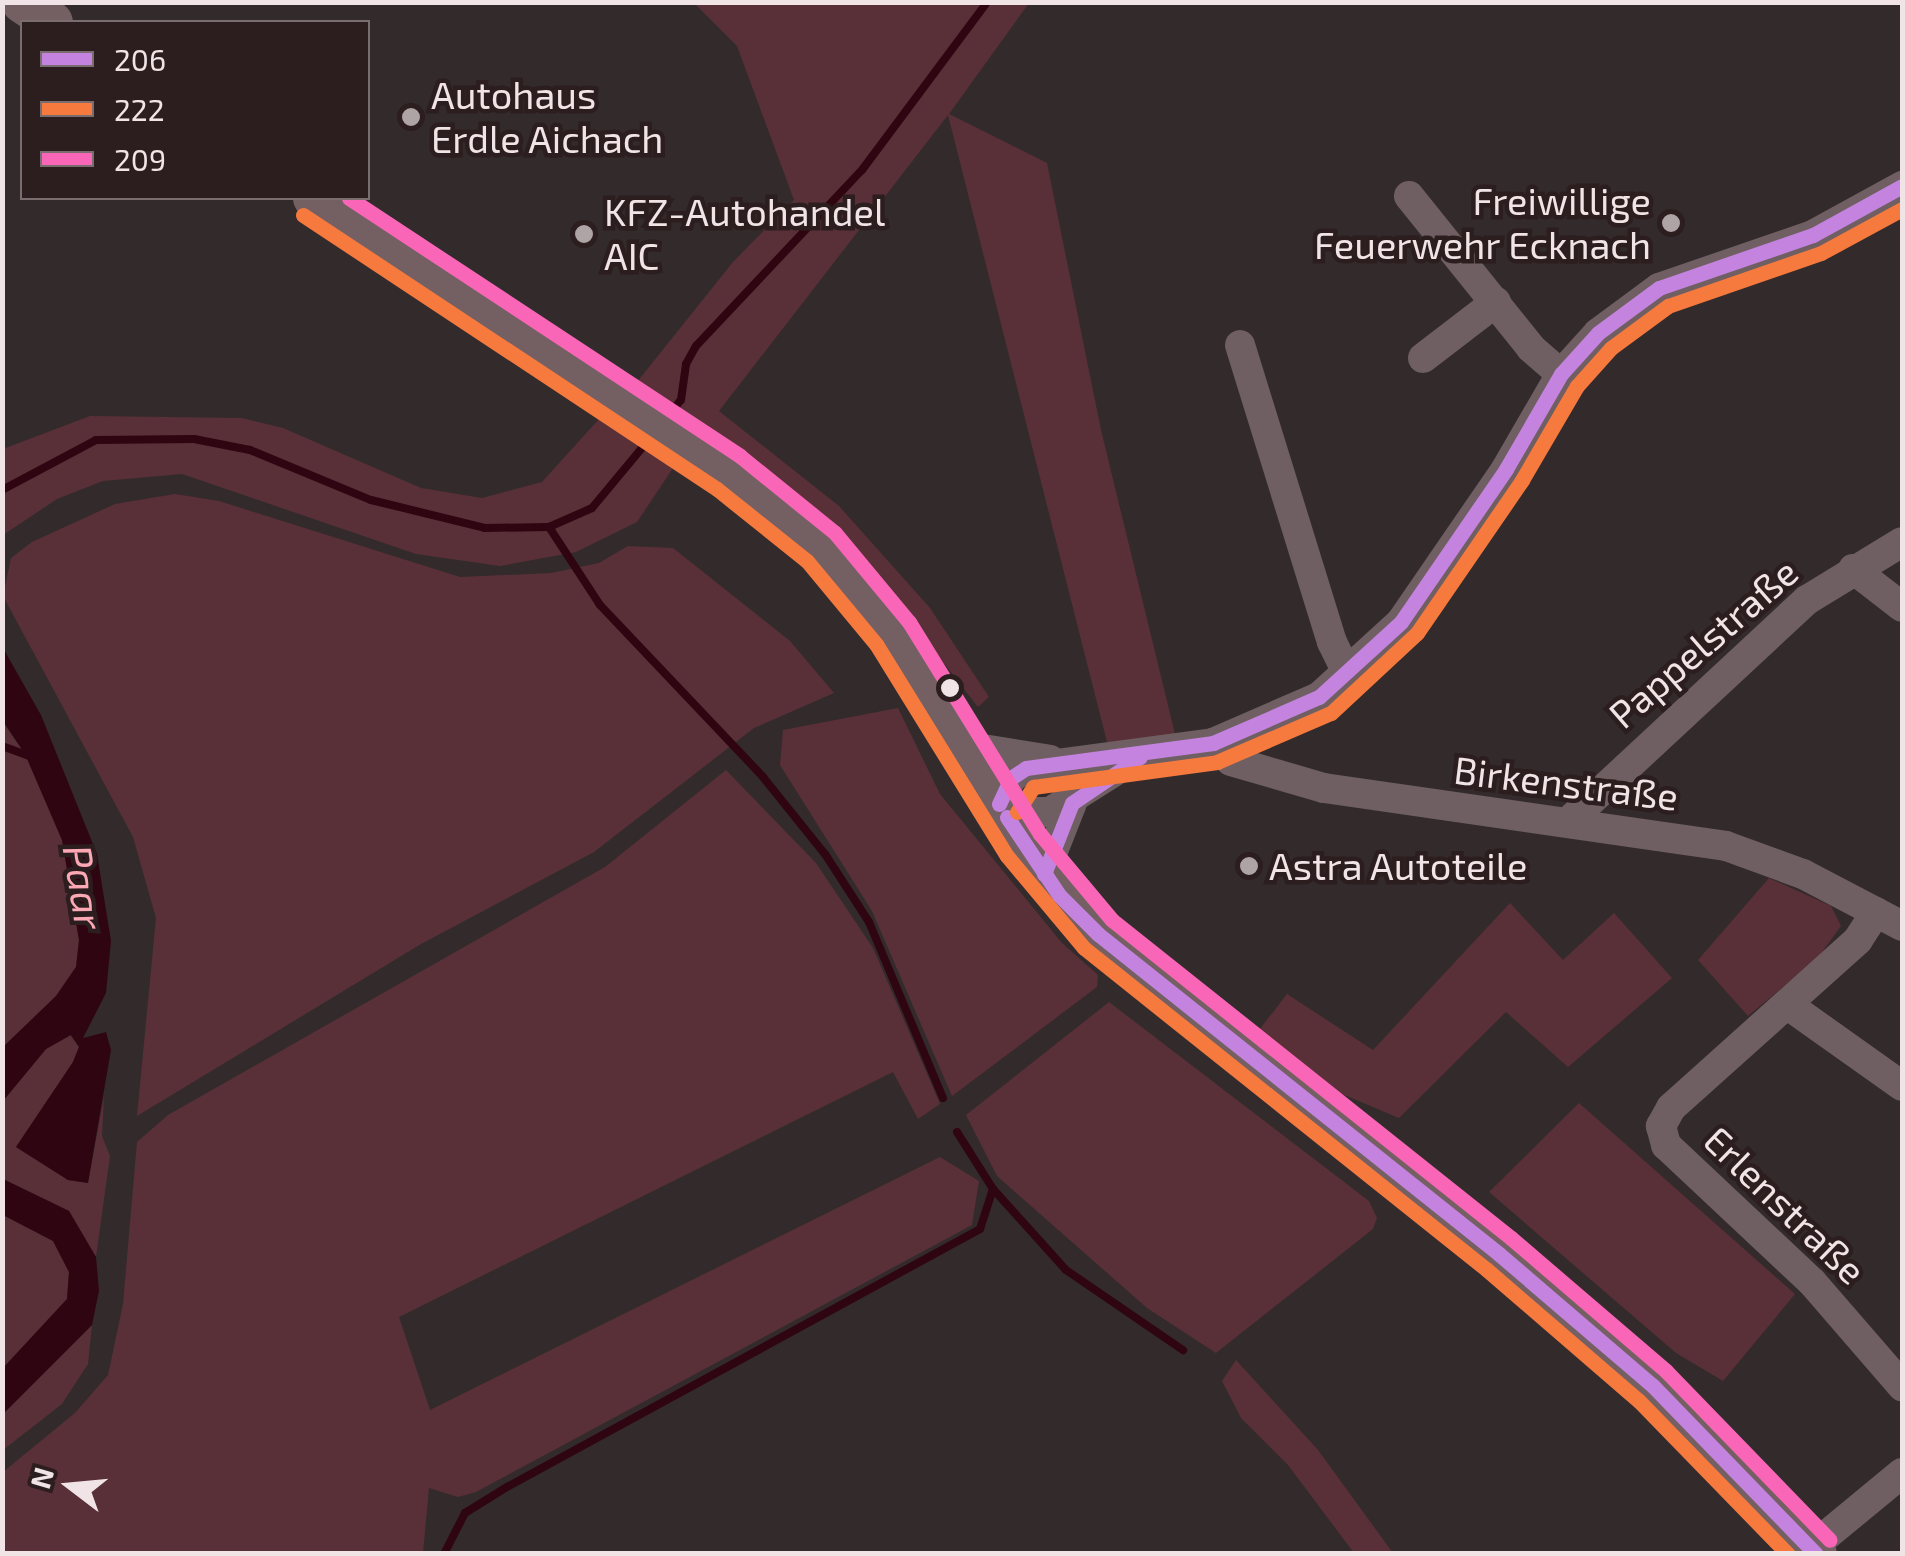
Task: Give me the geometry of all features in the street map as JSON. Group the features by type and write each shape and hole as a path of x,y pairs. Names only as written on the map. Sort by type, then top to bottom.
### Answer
{"main road":[{"path":"22,2 49,20"},
{"path":"317,200 692,447 791,522 850,577 964,746 1044,874 1098,934 1499,1254 1654,1386 1813,1551"}],"street":[{"path":"964,746 1058,762 1137,757 1213,743 1277,720 1348,675 1440,570 1561,374 1598,333 1659,288 1813,236 1902,186"},
{"path":"1409,196 1561,374"},
{"path":"1422,358 1496,302"},
{"path":"1240,345 1332,642 1348,675"},
{"name":"Pappelstraße","path":"1570,821 1755,644 1853,569 1902,542"},
{"path":"1853,569 1902,607"},
{"name":"Birkenstraße","path":"1213,743 1231,761 1307,784 1665,833 1767,858 1889,919"},
{"path":"1058,762 1011,778 999,804 1032,814 1072,803 1137,757"},
{"path":"1044,874 1072,803"},
{"name":"Erlenstraße","path":"1889,919 1858,940 1671,1108 1662,1126 1666,1145 1812,1282 1902,1386"},
{"path":"1788,1004 1902,1086"},
{"path":"1813,1551 1902,1474"}],"shaded area":[{"path":"694,3 1029,3 949,114 1047,163 1101,430 1175,734 1108,746 948,115 719,411 839,506 930,608 989,697 978,707 863,559 807,509 637,382 733,262 794,200 737,46"},
{"path":"90,416 242,418 283,428 421,488 482,498 542,482 599,419 675,465 637,522 576,552 500,566 416,554 182,474 103,481 57,499 3,535 3,449"},
{"path":"175,494 219,501 460,577 551,573 599,563 628,546 673,548 790,641 834,693 754,728 594,852 421,944 137,1116 156,918 133,837 3,596 11,558 32,542 115,504"},
{"path":"898,708 940,794 1062,943 1098,975 1097,987 952,1096 872,911 780,765 783,730"},
{"path":"2,721 25,754 62,840 79,940 76,967 56,996 3,1047"},
{"path":"726,770 816,863 873,948 940,1104 918,1119 893,1072 399,1317 430,1410 940,1157 979,1181 972,1225 476,1492 458,1497 429,1488 423,1553 3,1553 3,1472 75,1413 108,1375 123,1304 137,1142 168,1115 605,867"},
{"path":"1769,878 1831,906 1841,926 1817,959 1748,1016 1698,960"},
{"path":"1510,903 1563,960 1614,913 1672,978 1568,1067 1506,1012 1399,1118 1323,1086 1256,1034 1287,994 1373,1050"},
{"path":"1109,1002 1369,1201 1377,1218 1373,1229 1216,1353 1147,1308 997,1176 966,1115"},
{"path":"70,1035 79,1047 73,1062 16,1147 68,1180 88,1183 104,1096 102,1136 110,1156 96,1257 69,1211 3,1179 3,1101 46,1049"},
{"path":"1579,1103 1795,1294 1723,1381 1676,1353 1489,1192"},
{"path":"3,1215 53,1241 69,1272 67,1299 3,1368"},
{"path":"92,1325 88,1364 62,1404 3,1450 3,1414"},
{"path":"1236,1360 1318,1450 1393,1553 1354,1553 1288,1465 1241,1418 1222,1381"}],"water":[{"name":"Paar","path":"3,648 41,715 97,854 111,941 106,993 83,1038 106,1032 111,1050 88,1183 68,1180 16,1147 73,1062 79,1047 71,1035 46,1049 3,1101 3,1047 56,996 76,967 79,940 62,840 25,754 3,721"},
{"path":"3,1179 69,1211 96,1257 99,1291 92,1325 3,1414 3,1368 67,1299 69,1272 53,1241 3,1215"}],"waterway":[{"path":"667,417 681,400 686,364 696,346 862,170 987,2"},
{"path":"2,490 96,440 194,439 250,450 371,500 485,528 549,527 592,508 652,436"},
{"path":"549,527 600,605 763,777 825,854 869,922 943,1098"},
{"path":"2,746 32,757"},
{"path":"957,1132 993,1189 1066,1270 1183,1350"},
{"path":"444,1554 465,1513 507,1487 980,1229 993,1189"}],"transit line":[{"name":"206","path":"999,804 1011,778 1026,768 1213,743 1319,697 1401,622 1506,469 1561,374 1598,333 1659,288 1813,235 1902,186"},
{"name":"209","path":"352,200 740,456 835,533 909,622 1040,834 1112,920 1511,1238 1666,1371 1830,1540"},
{"name":"222","path":"1017,812 1033,787 1217,762 1331,713 1417,633 1522,480 1577,386 1611,348 1668,306 1821,253 1902,209"},
{"name":"222","path":"303,215 717,489 807,561 876,644 1007,856 1084,948 1486,1269 1639,1401 1788,1554"},
{"name":"206","path":"1044,874 1072,803 1140,757"},
{"name":"206","path":"1007,817 1059,895 1098,934 1499,1254 1653,1386 1816,1554"}],"place":[{"name":"Autohaus Erdle Aichach","path":"411,117"},
{"name":"Freiwillige Feuerwehr Ecknach","path":"1671,223"},
{"name":"KFZ-Autohandel AIC","path":"584,234"},
{"name":"Astra Autoteile","path":"1249,866"}]}
